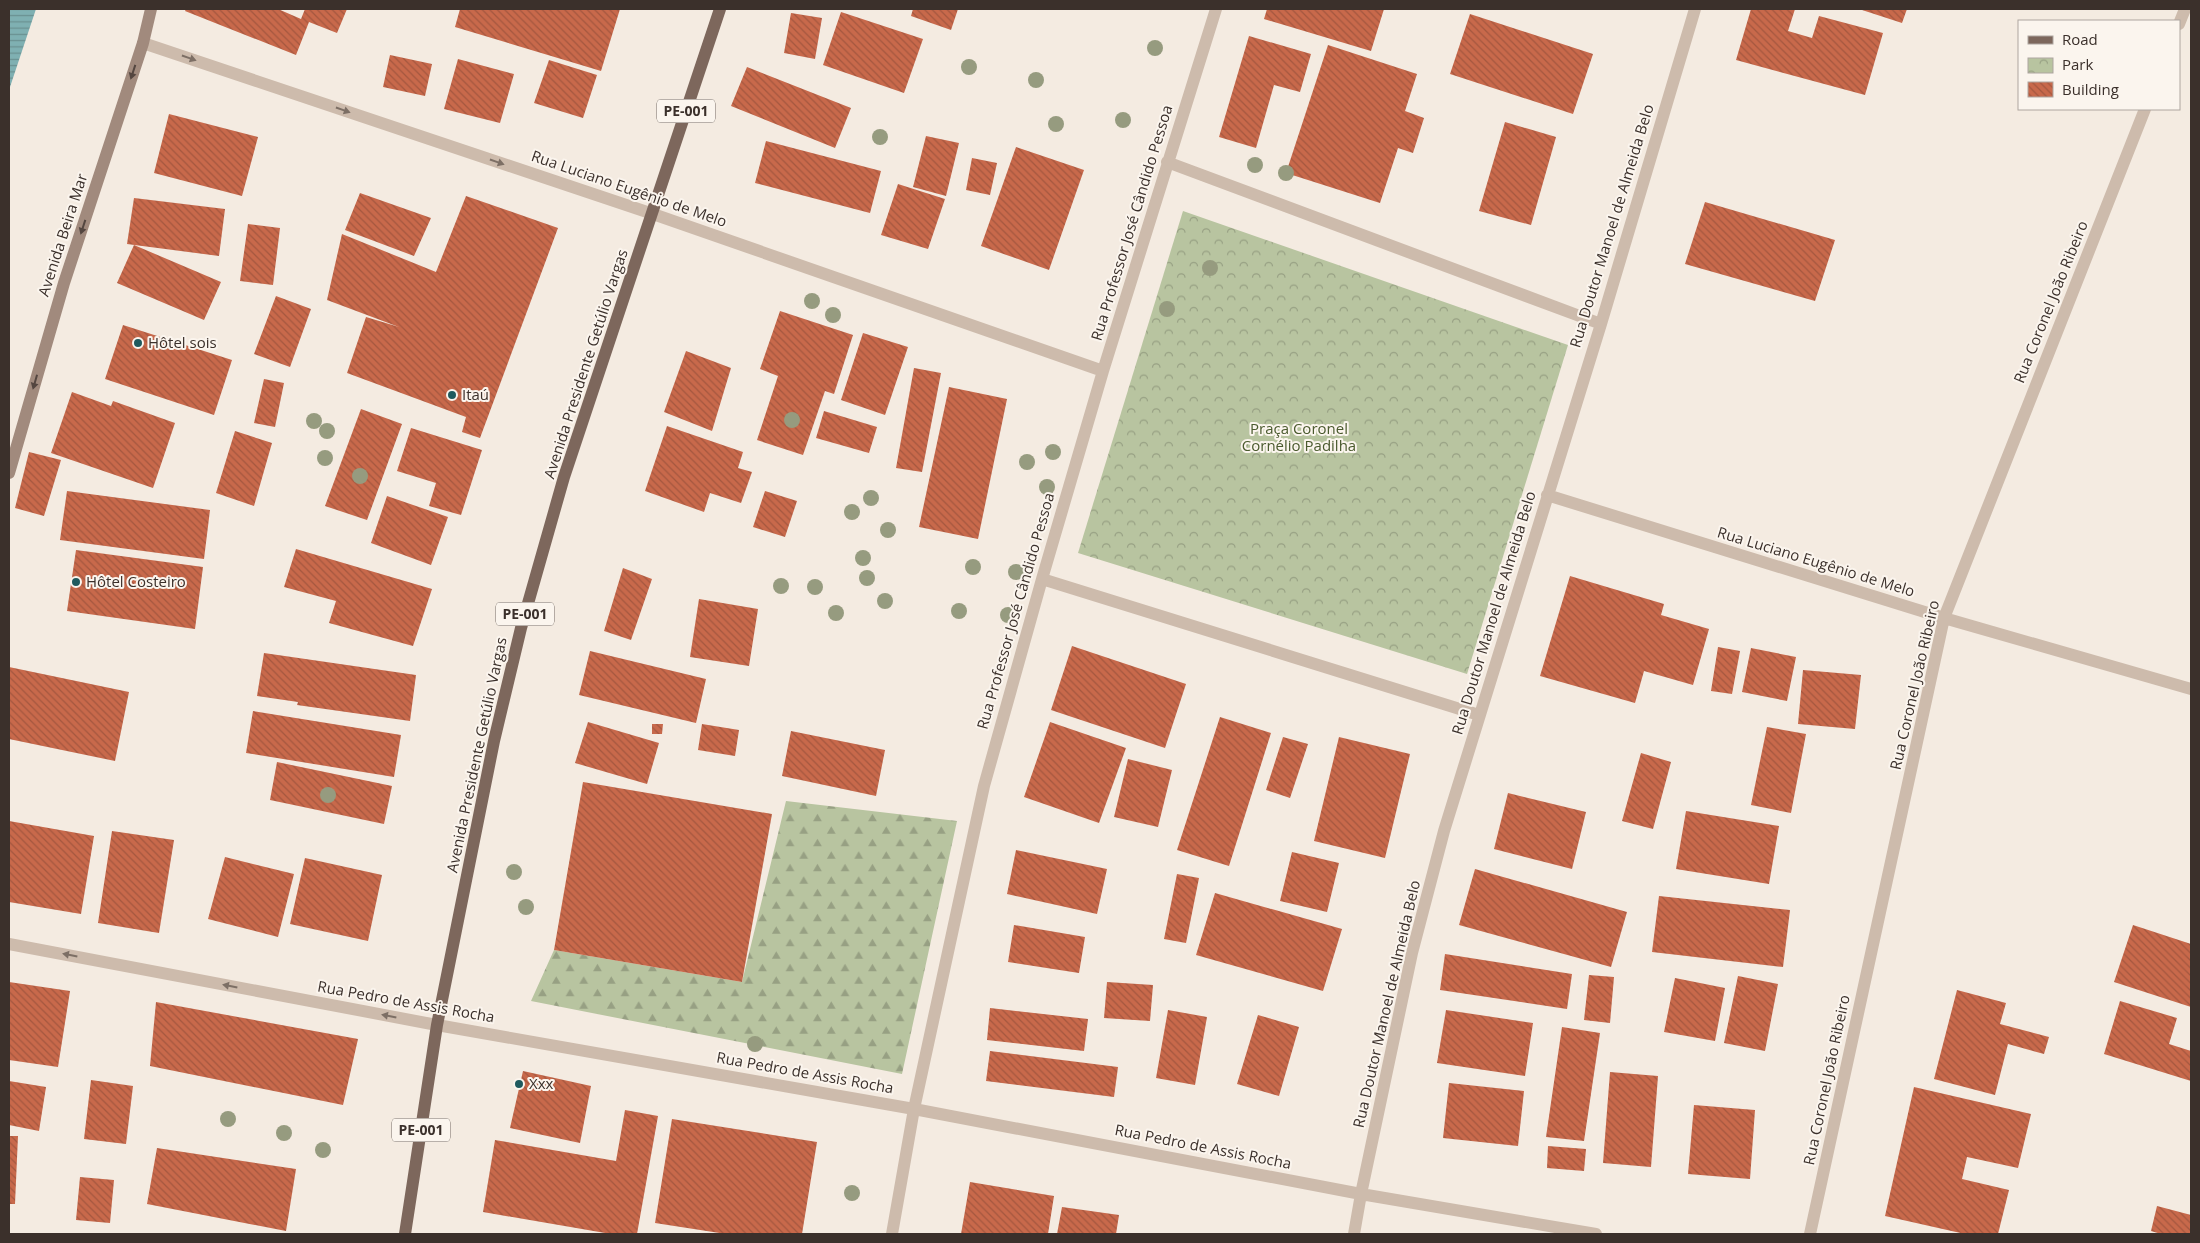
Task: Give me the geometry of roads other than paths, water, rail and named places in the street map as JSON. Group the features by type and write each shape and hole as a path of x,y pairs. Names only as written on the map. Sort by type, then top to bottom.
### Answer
{"main road":[{"name":"Avenida Beira Mar","path":"9,473 64,283 143,43 152,9"},
{"name":"Avenida Presidente Getúlio Vargas","path":"405,1234 437,1025 494,741 521,628 564,477 720,9"}],"street":[{"name":"Rua Professor José Cândido Pessoa","path":"892,1234 914,1109 984,786 1103,371 1216,9"},
{"name":"Rua Doutor Manoel de Almeida Belo","path":"1354,1234 1412,953 1444,831 1695,9"},
{"path":"2180,22 2185,9"},
{"name":"Rua Luciano Eugênio de Melo","path":"143,43 653,214 1103,371"},
{"name":"Rua Coronel João Ribeiro","path":"1810,1234 1944,618 2145,110"},
{"path":"1167,162 1600,324"},
{"name":"Rua Luciano Eugênio de Melo","path":"1547,495 1944,618 2191,689"},
{"path":"1042,579 1479,715"},
{"name":"Rua Pedro de Assis Rocha","path":"9,944 437,1025 914,1109 1361,1194 1596,1234"}],"water":[{"path":"9,9 36,9 9,90"}],"place":[{"name":"Hôtel sois","path":"138,343"},
{"name":"Itaú","path":"452,395"},
{"name":"Hôtel Costeiro","path":"76,582"},
{"name":"Xxx","path":"519,1084"}],"park label":[{"name":"Praça Coronel Cornélio Padilha","path":"1299,438"}]}
